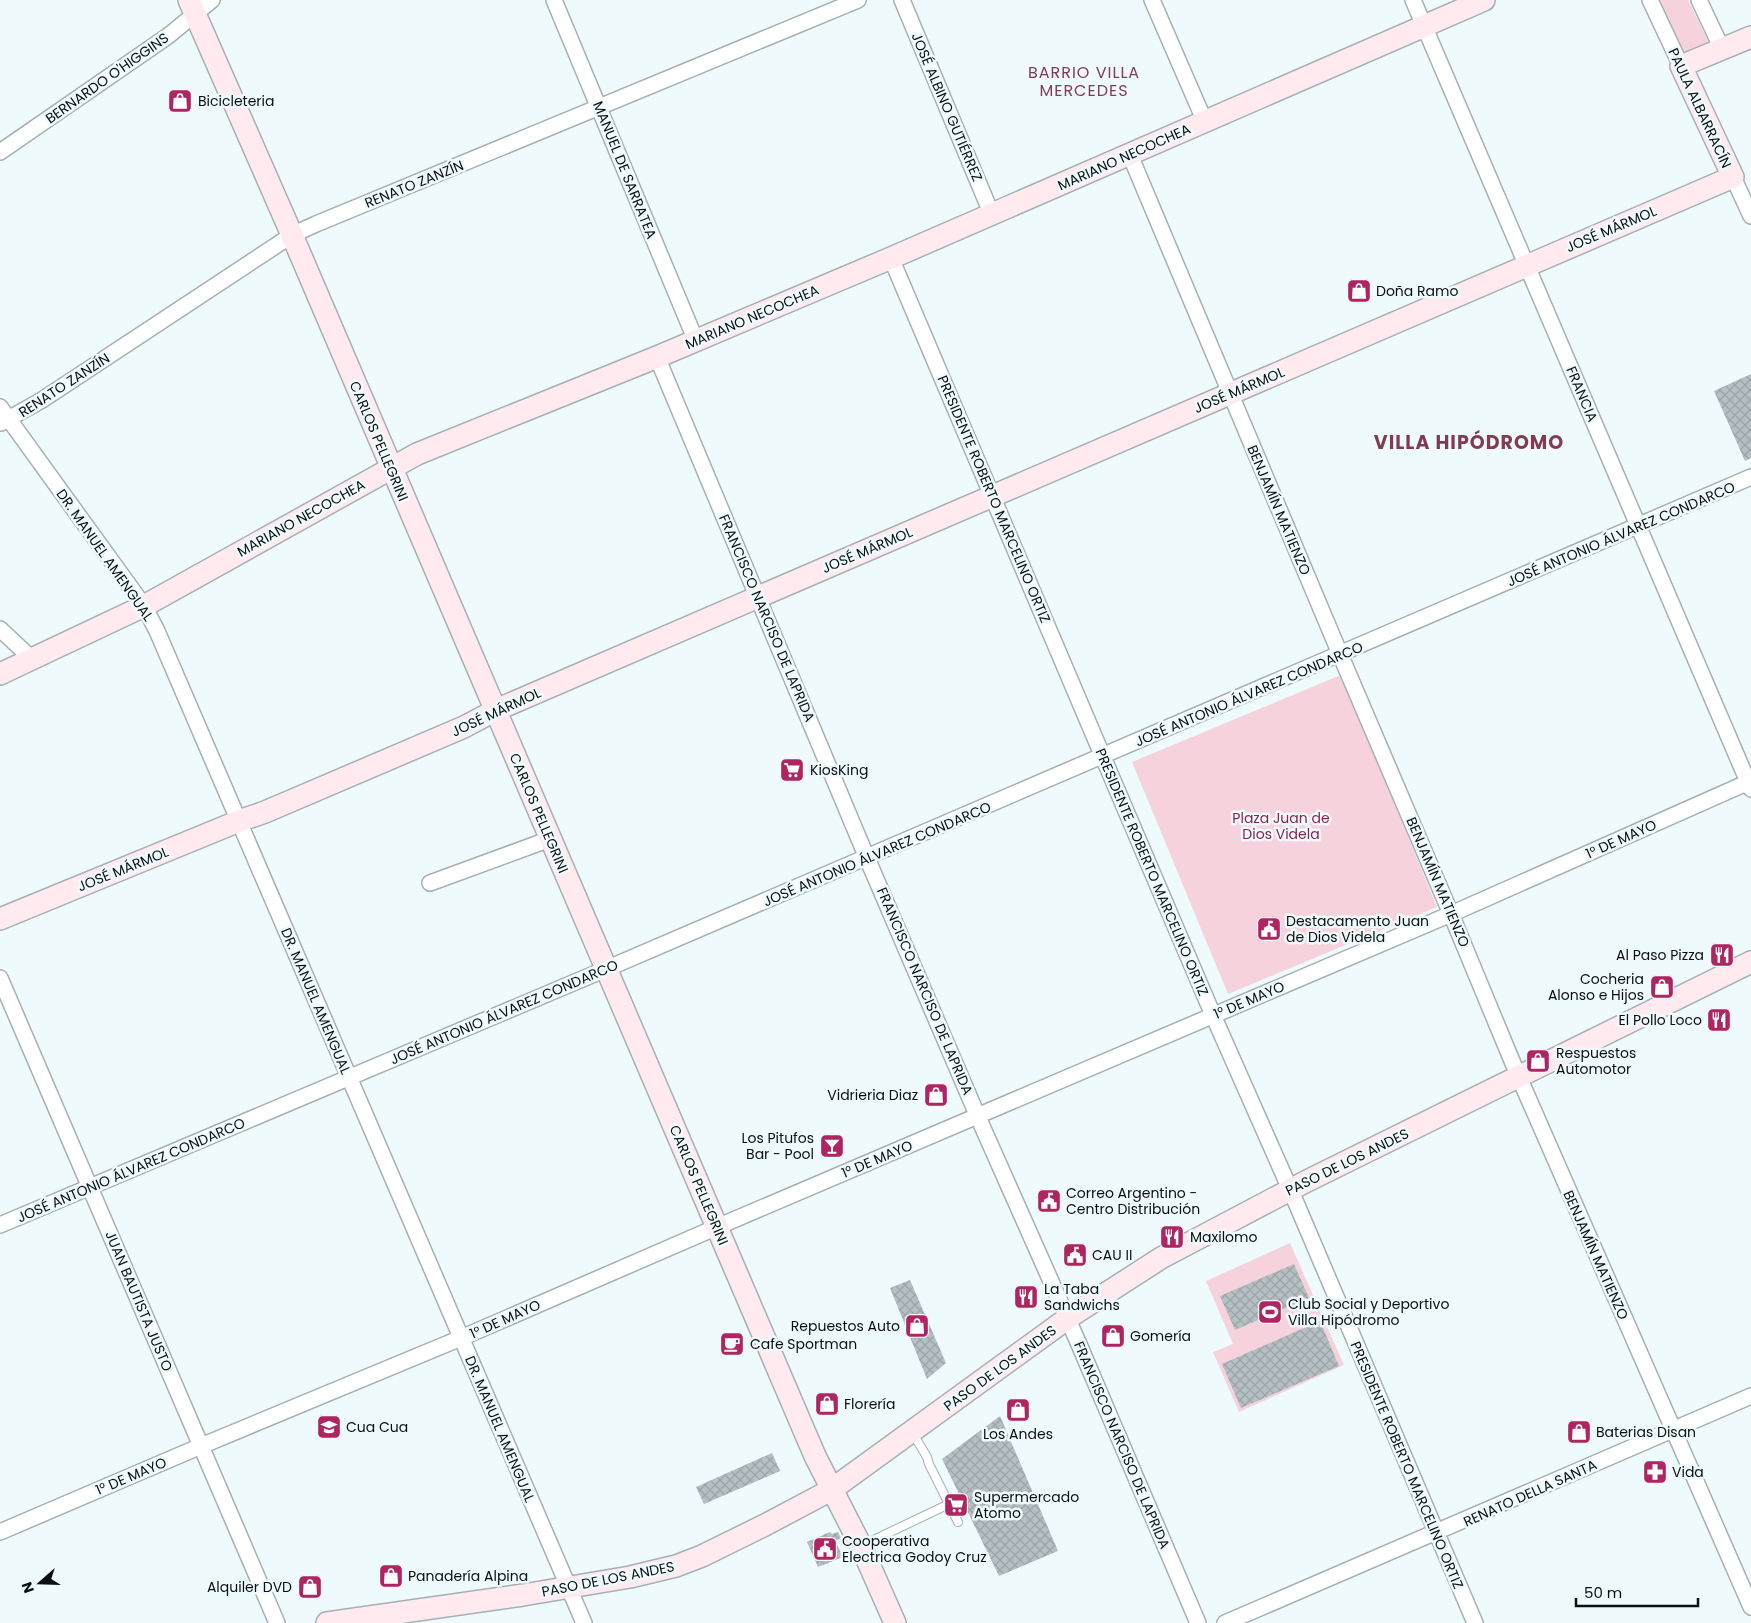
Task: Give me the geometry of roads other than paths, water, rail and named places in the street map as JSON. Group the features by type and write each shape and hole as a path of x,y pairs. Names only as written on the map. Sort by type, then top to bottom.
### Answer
{"street":[{"name":"BERNARDO O'HIGGINS","path":"0,152 168,36 192,7 212,0"},
{"name":"MANUEL DE SARRATEA","path":"554,0 696,341"},
{"name":"RENATO ZANZÍN","path":"3,417 42,400 292,235 858,0"},
{"name":"JOSÉ ALBINO GUTIÉRREZ","path":"902,0 992,215"},
{"path":"1152,0 1204,122"},
{"name":"FRANCIA","path":"1413,0 1750,784"},
{"name":"MARIANO NECOCHEA","path":"0,674 144,606 418,454 696,341 992,215 1484,0"},
{"name":"PAULA ALBARRACÍN","path":"1650,0 1751,213"},
{"path":"1699,0 1722,49"},
{"name":"CARLOS PELLEGRINI","path":"192,7 292,235 390,468 496,710 811,1447 831,1490 861,1546 895,1623"},
{"path":"1681,66 1751,37"},
{"name":"BENJAMÍN MATIENZO","path":"1130,155 1340,654 1452,914 1519,1077 1751,1607"},
{"name":"JOSÉ MÁRMOL","path":"0,920 238,821 274,808 446,734 496,710 1733,177"},
{"name":"PRESIDENTE ROBERTO MARCELINO ORTIZ","path":"891,258 1213,1015 1475,1623"},
{"name":"FRANCISCO NARCISO DE LAPRIDA","path":"657,357 867,858 978,1116 1068,1318 1198,1623"},
{"name":"DR. MANUEL AMENGUAL","path":"3,417 144,606 157,631 584,1623"},
{"name":"JOSÉ ANTONIO ÁLVAREZ CONDARCO","path":"0,1225 867,858 1751,477"},
{"path":"0,630 32,659"},
{"name":"1° DE MAYO","path":"0,1532 461,1338 1452,914 1750,784"},
{"path":"430,883 550,839"},
{"name":"PASO DE LOS ANDES","path":"327,1623 568,1588 652,1573 676,1566 736,1540 831,1490 1068,1318 1161,1258 1290,1190 1751,962"},
{"name":"JUAN BAUTISTA JUSTO","path":"0,978 277,1623"},
{"name":"RENATO DELLA SANTA","path":"1225,1623 1751,1396"}],"lane":[{"path":"912,1432 927,1457 928,1464 958,1522"},
{"path":"861,1546 949,1504"}],"place":[{"name":"Bicicleteria","path":"180,101"},
{"name":"Doña Ramo","path":"1359,291"},
{"name":"KiosKing","path":"792,770"},
{"name":"Destacamento Juan de Dios Videla","path":"1269,929"},
{"name":"Al Paso Pizza","path":"1722,955"},
{"name":"Cocheria Alonso e Hijos","path":"1662,987"},
{"name":"El Pollo Loco","path":"1719,1020"},
{"name":"Respuestos Automotor","path":"1538,1061"},
{"name":"Vidrieria Diaz","path":"936,1095"},
{"name":"Los Pitufos Bar - Pool","path":"832,1146"},
{"name":"Correo Argentino - Centro Distribución","path":"1049,1201"},
{"name":"Maxilomo","path":"1172,1237"},
{"name":"CAU II","path":"1075,1255"},
{"name":"La Taba Sandwichs","path":"1026,1297"},
{"name":"Club Social y Deportivo Villa Hipódromo","path":"1270,1312"},
{"name":"Repuestos Auto","path":"917,1326"},
{"name":"Gomería","path":"1113,1336"},
{"name":"Cafe Sportman","path":"732,1344"},
{"name":"Florería","path":"827,1404"},
{"name":"Los Andes","path":"1018,1410"},
{"name":"Cua Cua","path":"329,1427"},
{"name":"Baterias Disan","path":"1579,1432"},
{"name":"Vida","path":"1655,1472"},
{"name":"Supermercado Atomo","path":"956,1505"},
{"name":"Cooperativa Electrica Godoy Cruz","path":"825,1549"},
{"name":"Panadería Alpina","path":"391,1576"},
{"name":"Alquiler DVD","path":"310,1587"}],"district":[{"name":"BARRIO VILLA MERCEDES","path":"1084,81"},
{"name":"VILLA HIPÓDROMO","path":"1469,442"}],"park label":[{"name":"Plaza Juan de Dios Videla","path":"1281,826"}]}
